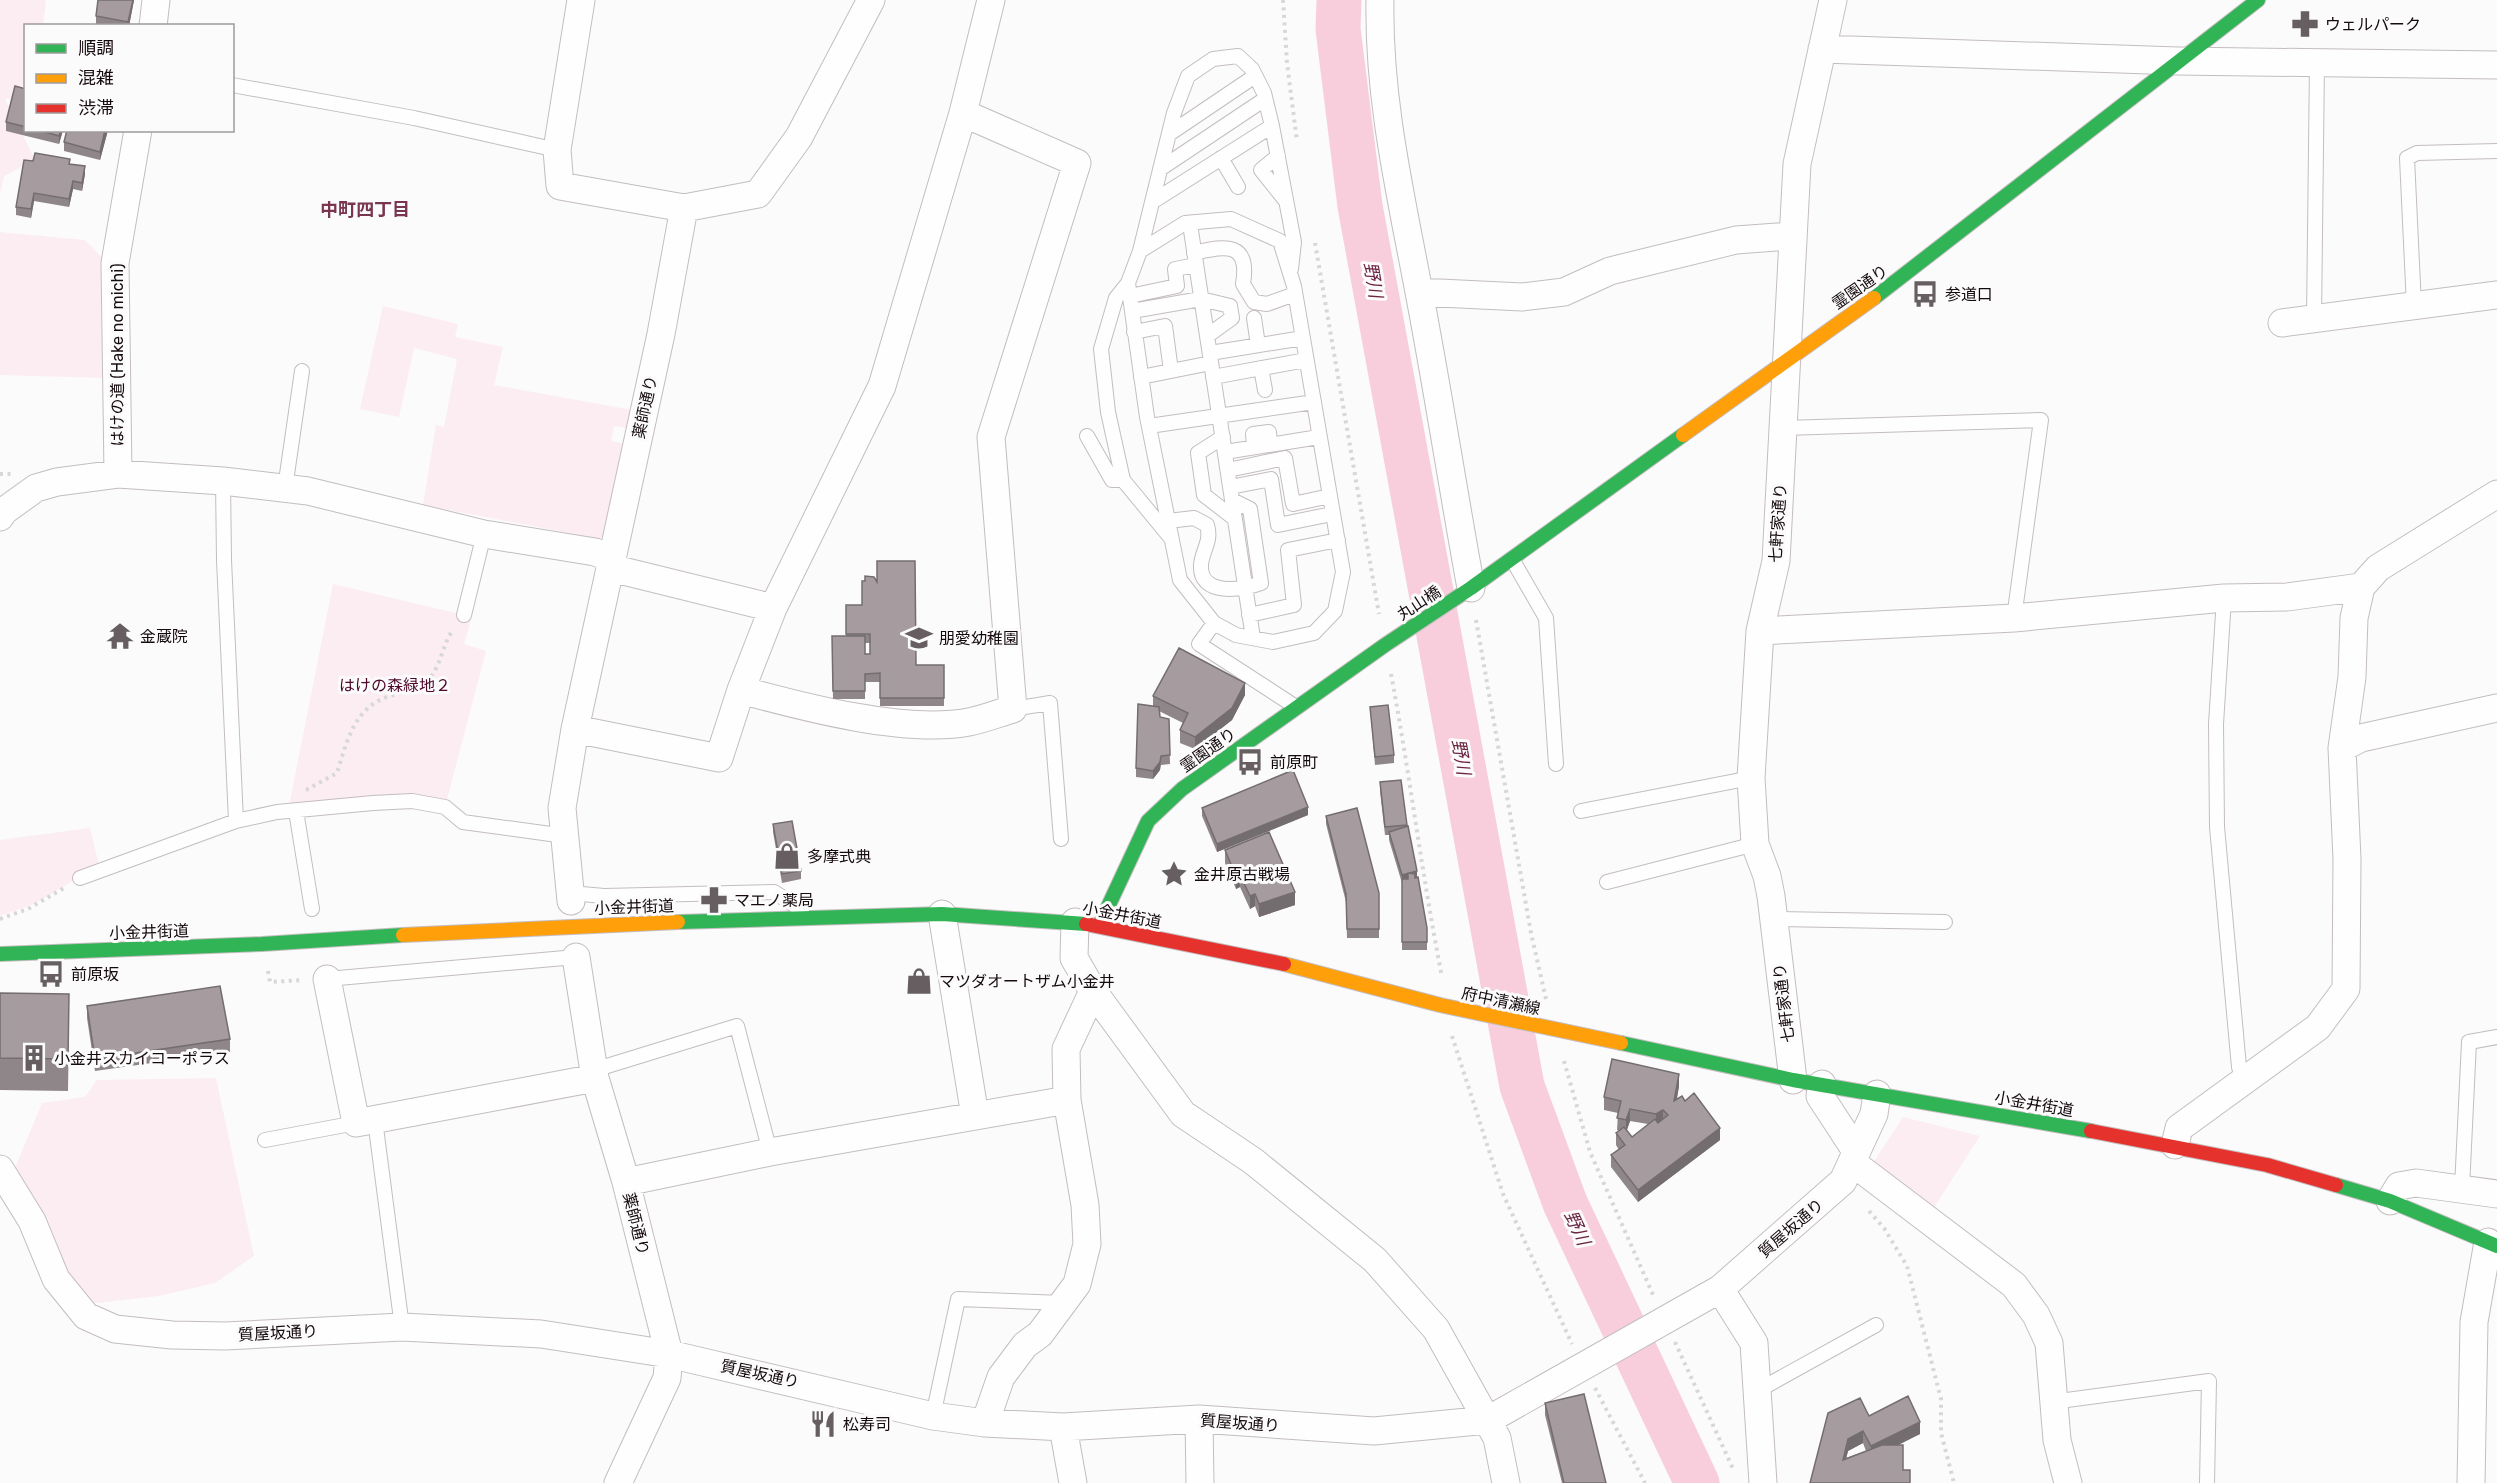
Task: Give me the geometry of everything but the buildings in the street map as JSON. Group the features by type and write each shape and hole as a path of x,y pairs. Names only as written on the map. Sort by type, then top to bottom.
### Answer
{"main road":[{"name":"霊園通り","path":"1471,588 1788,357 1894,283 2258,0"},
{"name":"丸山橋","path":"1385,645 1471,588"},
{"name":"霊園通り","path":"1087,924 1148,821 1182,789 1385,645"},
{"name":"小金井街道","path":"0,954 262,944 483,930 942,914 1087,924 1283,964 1440,1005"},
{"name":"府中清瀬線","path":"1440,1005 1555,1028"},
{"name":"小金井街道","path":"1555,1028 1793,1080 2175,1145 2267,1165 2390,1201 2492,1244"}],"street":[{"path":"153,24 156,0"},
{"path":"581,0 557,150 560,186 684,208 758,194 800,136 871,0"},
{"path":"574,729 719,758 741,690 774,608 882,386 963,113 991,0"},
{"path":"1380,0 1379,43 1403,214 1471,588"},
{"name":"七軒家通り","path":"1793,1080 1774,919 1767,876 1755,844 1752,778 1760,631 1776,561 1788,357 1791,236 1797,164 1833,0"},
{"path":"1822,49 2178,61 2497,65"},
{"path":"741,690 826,712 916,723 967,722 1013,709 991,436 1077,163 963,113"},
{"name":"はけの道 (Hake no michi)","path":"118,474 115,263 138,132"},
{"name":"薬師通り","path":"570,897 562,808 574,729 661,334 684,208"},
{"path":"1419,292 1522,297 1564,292 1610,271 1736,240 1791,236"},
{"path":"2282,323 2497,295"},
{"path":"0,518 4,511 36,488 57,482 118,474 223,481 308,491 484,534 595,552 615,569 774,608"},
{"path":"2175,1145 2178,1128 2318,1027 2346,989 2347,859 2342,748 2352,677 2354,618 2361,587 2378,568 2497,494"},
{"path":"1760,631 2014,618 2224,598 2287,597 2361,587"},
{"path":"2342,748 2361,738 2497,708"},
{"path":"942,914 975,1116"},
{"path":"1087,924 1074,958 1093,990 1183,1114 1253,1161 1375,1260 1436,1329 1497,1438 1506,1483"},
{"name":"薬師通り","path":"576,957 595,1074 626,1182 669,1354 667,1378 618,1483"},
{"path":"327,980 365,1122 595,1074"},
{"path":"985,1423 1001,1377 1025,1345 1040,1334 1077,1284 1087,1244 1085,1205 1067,1100 1066,1049 1093,990"},
{"path":"1822,1084 1820,1096 1851,1165 2014,1285 2036,1315 2049,1343 2052,1402 2057,1440 2068,1483"},
{"name":"質屋坂通り","path":"0,1169 32,1221 56,1279 86,1317 115,1329 172,1335 225,1336 402,1327 541,1334 669,1354 933,1416 985,1423 1063,1427 1199,1419 1374,1431 1488,1420 1720,1289 1851,1165 1874,1114 1877,1094"},
{"path":"626,1182 770,1152 1067,1100"},
{"path":"2390,1201 2399,1186 2416,1183 2497,1194"},
{"path":"2471,1483 2474,1322 2492,1244"},
{"path":"1720,1289 1754,1343 1762,1483"},
{"path":"1199,1419 1200,1483"},
{"path":"1063,1427 1073,1483"}],"lane":[{"path":"1140,251 1185,223 1231,219 1280,241 1295,294 1343,572 1335,611 1314,633 1273,642 1236,635 1214,623 1180,580 1149,426 1131,311 1129,289 1169,134 1188,76 1213,59 1238,56 1256,76 1265,99 1294,242 1290,276"},
{"path":"2314,319 2317,62"},
{"path":"1169,134 1256,76"},
{"path":"234,86 414,118 557,150"},
{"path":"1160,169 1265,99"},
{"path":"1152,202 1272,126"},
{"path":"2414,306 2407,158 2417,153 2497,151"},
{"path":"1221,158 1238,186"},
{"path":"1190,224 1253,638"},
{"path":"1172,539 1123,480 1108,412 1101,349 1116,298 1129,289 1177,286 1175,269 1229,247 1239,252 1245,268 1243,284 1254,302 1267,304 1295,294"},
{"path":"1131,311 1201,299 1230,306 1232,318 1207,336"},
{"path":"1254,318 1258,345"},
{"path":"1134,332 1165,326 1171,371"},
{"path":"1141,377 1211,364 1258,345 1303,338"},
{"path":"1211,364 1261,368 1306,360"},
{"path":"1261,368 1265,390"},
{"path":"285,489 302,370"},
{"path":"1149,426 1314,402"},
{"path":"1784,428 2040,420 2014,618"},
{"path":"1087,436 1112,480 1123,480"},
{"path":"1225,452 1319,437"},
{"path":"1222,438 1198,453 1204,495 1235,519"},
{"path":"1228,470 1285,458 1293,504 1330,496"},
{"path":"1231,493 1271,479 1278,525 1332,514"},
{"path":"223,481 224,560 236,821"},
{"path":"1168,521 1194,518 1207,525 1209,544 1201,564 1206,582 1228,590 1245,589 1261,583 1250,509 1231,493"},
{"path":"464,615 484,534"},
{"path":"1249,615 1294,605 1288,550 1338,540"},
{"path":"1512,559 1546,618 1556,764"},
{"path":"2224,598 2216,724 2217,827 2239,1067 2243,1081"},
{"path":"1214,623 1199,644 1296,708"},
{"path":"1013,709 1050,703 1061,839"},
{"path":"1581,811 1752,778"},
{"path":"80,878 236,821 296,811 412,801 445,807 463,822 564,836"},
{"path":"296,811 312,909"},
{"path":"1607,882 1755,844"},
{"path":"570,897 774,892 813,917"},
{"path":"1774,919 1945,922"},
{"path":"327,980 576,957"},
{"path":"595,1074 737,1026 770,1152"},
{"path":"2462,1188 2469,1042 2497,1037"},
{"path":"265,1140 365,1122 402,1327"},
{"path":"933,1416 958,1299 1064,1303"},
{"path":"1757,1391 1876,1325"},
{"path":"2052,1402 2209,1381 2206,1483"}],"path":[{"path":"1283,0 1287,63 1299,152"},
{"path":"1315,239 1410,777 1422,877 1443,984 1436,981"},
{"path":"1471,588 1532,933 1555,1028 1590,1152 1661,1323 1735,1472"},
{"path":"296,811 303,792 320,780 337,773 348,735 361,715 377,700 424,684 442,659 448,636 464,615"},
{"path":"0,920 28,909 80,878"},
{"path":"1449,1027 1503,1194 1645,1483"},
{"path":"1851,1165 1907,1266 1941,1399 1941,1433 1954,1483"}],"green space":[{"path":"0,0 46,0 43,24 24,24 24,97 5,99 35,160 4,176 0,193"},
{"path":"0,232 85,240 106,262 101,319 104,378 0,375"},
{"path":"383,306 458,324 455,337 503,347 494,385 632,410 628,428 614,426 611,441 627,444 609,529 600,539 423,505 436,425 444,427 457,359 414,348 399,417 360,409"},
{"name":"はけの森緑地２","path":"333,584 464,615 471,620 464,644 486,651 445,807 412,801 288,811"},
{"path":"90,828 99,865 34,904 0,916 0,840"},
{"path":"216,1078 254,1256 215,1283 159,1296 87,1304 57,1262 14,1170 42,1103 85,1097 97,1080"},
{"path":"1903,1117 1980,1136 1931,1212 1873,1163"}],"waterway":[{"name":"野川","path":"1339,0 1338,29 1360,206 1522,1086 1565,1203 1697,1483"}],"traffic: fast":[{"path":"1874,298 2258,0"},
{"path":"1099,926 1148,821 1182,789 1385,645 1471,588 1683,435"},
{"path":"678,922 942,914 1086,924"},
{"path":"0,954 262,944 403,935"},
{"path":"1621,1043 1793,1080 2091,1131"},
{"path":"2336,1185 2390,1201 2497,1246"}],"traffic: slow":[{"path":"1683,435 1874,298"},
{"path":"403,935 678,922"},
{"path":"1284,964 1440,1005 1621,1043"}],"traffic: jam":[{"path":"1086,924 1284,964"},
{"path":"2091,1131 2267,1165 2336,1185"}],"place":[{"name":"ウェルパーク","path":"2305,24"},
{"name":"参道口","path":"1925,294"},
{"name":"金蔵院","path":"120,636"},
{"name":"朋愛幼稚園","path":"919,638"},
{"name":"前原町","path":"1250,762"},
{"name":"多摩式典","path":"787,856"},
{"name":"金井原古戦場","path":"1174,874"},
{"name":"マエノ薬局","path":"714,900"},
{"name":"前原坂","path":"51,974"},
{"name":"マツダオートザム小金井","path":"919,981"},
{"name":"小金井スカイコーポラス","path":"34,1058"},
{"name":"松寿司","path":"823,1424"}],"district":[{"name":"中町四丁目","path":"365,210"}]}
